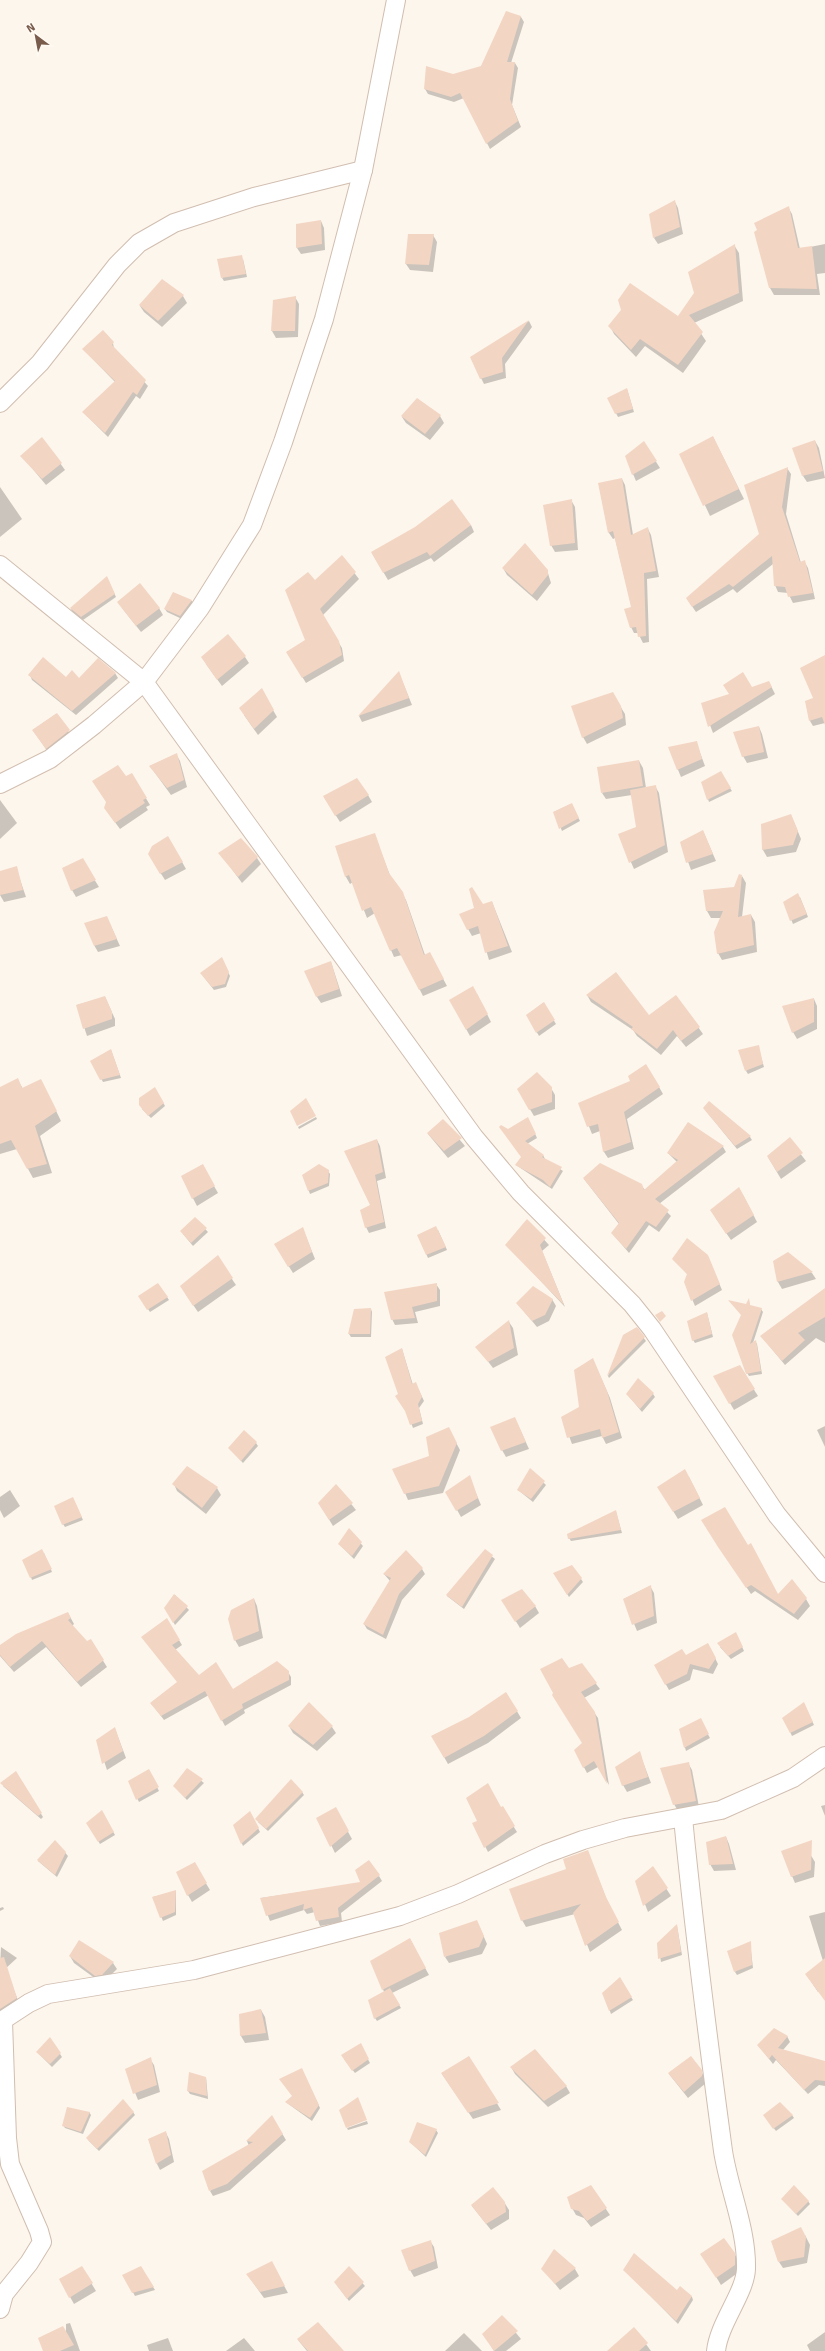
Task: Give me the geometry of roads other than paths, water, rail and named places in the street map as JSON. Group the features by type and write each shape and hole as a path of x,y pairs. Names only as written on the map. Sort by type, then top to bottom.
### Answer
{"street":[{"path":"0,784 50,758 94,725 144,682 200,608 252,526 283,442 324,319 363,170 396,0"},
{"path":"0,403 40,362 117,265 139,243 174,223 254,197 363,170"},
{"path":"0,565 144,682 474,1137 521,1193 632,1304 652,1329 777,1515 825,1573"},
{"path":"0,2309 4,2294 29,2263 42,2242 39,2231 10,2164 2,2021 29,2003 48,1994 194,1970 400,1916 458,1894 544,1854 583,1840 625,1828 721,1810 793,1778 825,1756"},
{"path":"683,1818 701,1991 727,2177 746,2248 746,2272 718,2338 716,2351"}]}
